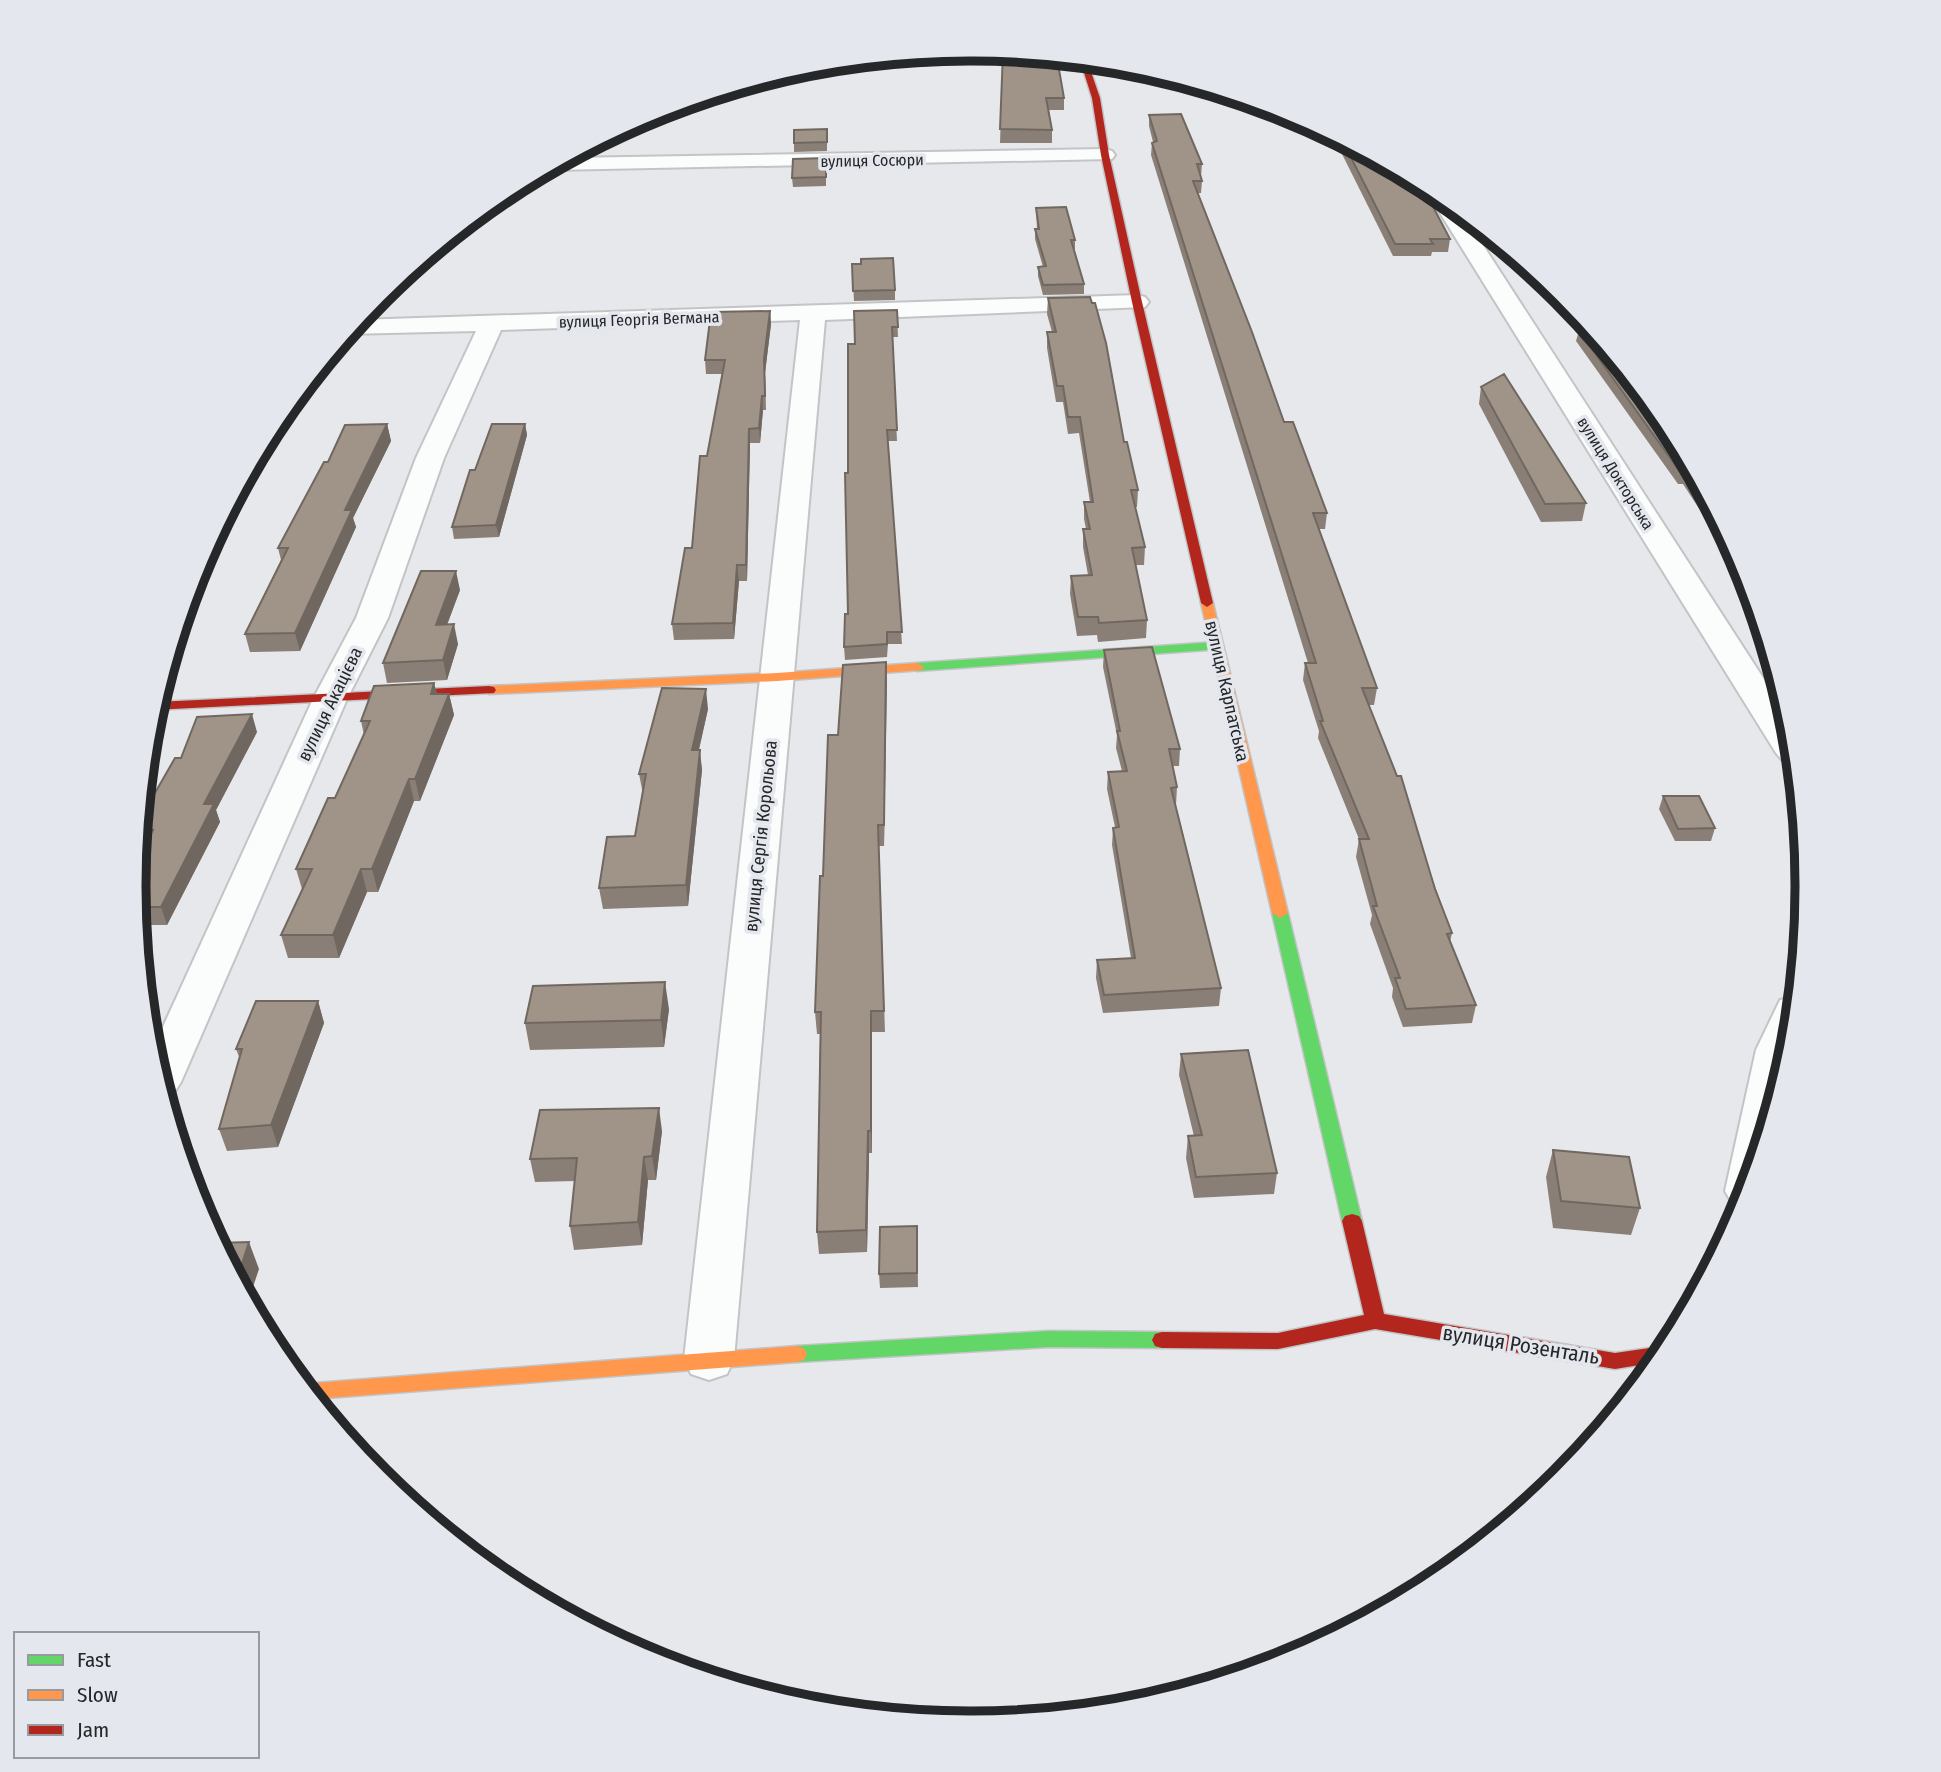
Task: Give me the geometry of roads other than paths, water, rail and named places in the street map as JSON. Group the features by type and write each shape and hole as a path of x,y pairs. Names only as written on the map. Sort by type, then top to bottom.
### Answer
{"street":[{"name":"вулиця Карпатська","path":"1086,69 1097,98 1105,155 1137,302 1376,1321"},
{"name":"вулиця Сосюри","path":"573,164 1105,155"},
{"name":"вулиця Докторська","path":"1455,219 1780,731"},
{"name":"вулиця Георгія Вегмана","path":"364,328 1137,302"},
{"name":"вулиця Сергія Корольова","path":"709,1359 813,313"},
{"name":"вулиця Акацієва","path":"166,1066 330,699 372,618 430,458 492,324"},
{"path":"166,706 777,677 1216,646"},
{"path":"1767,1100 1779,1045"},
{"path":"318,1390 709,1359 1049,1339 1278,1341 1376,1321"},
{"name":"вулиця Розенталь","path":"1376,1321 1615,1360 1648,1355"}]}
